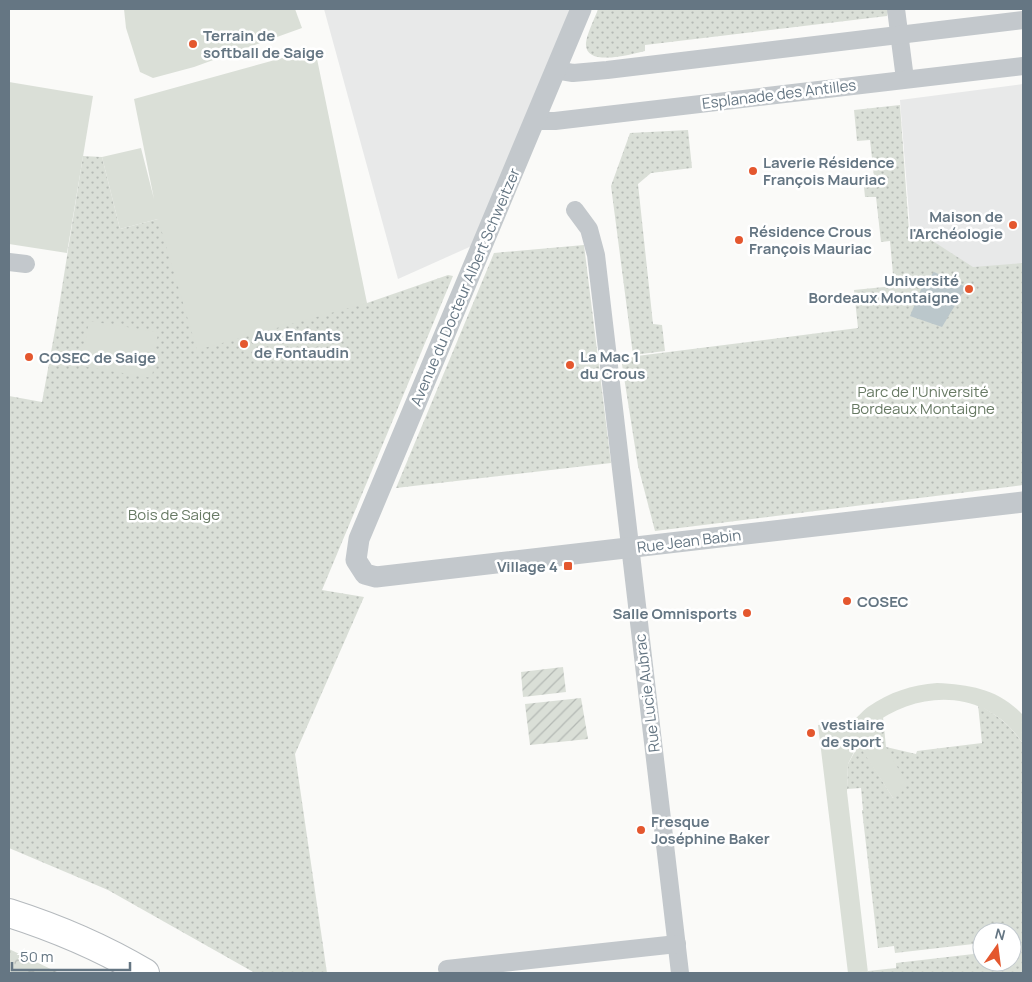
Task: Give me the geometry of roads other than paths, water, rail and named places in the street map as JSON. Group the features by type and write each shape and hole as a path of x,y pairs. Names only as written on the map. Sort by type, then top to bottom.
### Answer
{"highway":[{"path":"9,914 51,928 97,948 145,973"}],"street":[{"name":"Avenue du Docteur Albert Schweitzer","path":"359,566 356,560 359,539 580,9"},
{"path":"896,9 905,79"},
{"path":"555,70 573,73 598,71 899,33 1023,20"},
{"name":"Esplanade des Antilles","path":"534,121 555,121 1023,66"},
{"name":"Rue Lucie Aubrac","path":"574,210 589,229 596,255 680,973"},
{"path":"9,262 26,264"},
{"name":"Rue Jean Babin","path":"359,566 365,574 376,577 1023,502"},
{"path":"447,969 677,944"}],"place":[{"name":"Terrain de softball de Saige","path":"193,44"},
{"name":"Laverie Résidence François Mauriac","path":"753,171"},
{"name":"Maison de l'Archéologie","path":"1013,225"},
{"name":"Résidence Crous François Mauriac","path":"739,240"},
{"name":"Université Bordeaux Montaigne","path":"969,289"},
{"name":"Aux Enfants de Fontaudin","path":"244,344"},
{"name":"COSEC de Saige","path":"29,357"},
{"name":"La Mac 1 du Crous","path":"570,365"},
{"name":"Village 4","path":"568,566"},
{"name":"COSEC","path":"847,601"},
{"name":"Salle Omnisports","path":"747,613"},
{"name":"vestiaire de sport","path":"811,733"},
{"name":"Fresque Joséphine Baker","path":"641,830"}],"park label":[{"name":"Parc de l'Université Bordeaux Montaigne","path":"923,400"},
{"name":"Bois de Saige","path":"174,514"}]}
